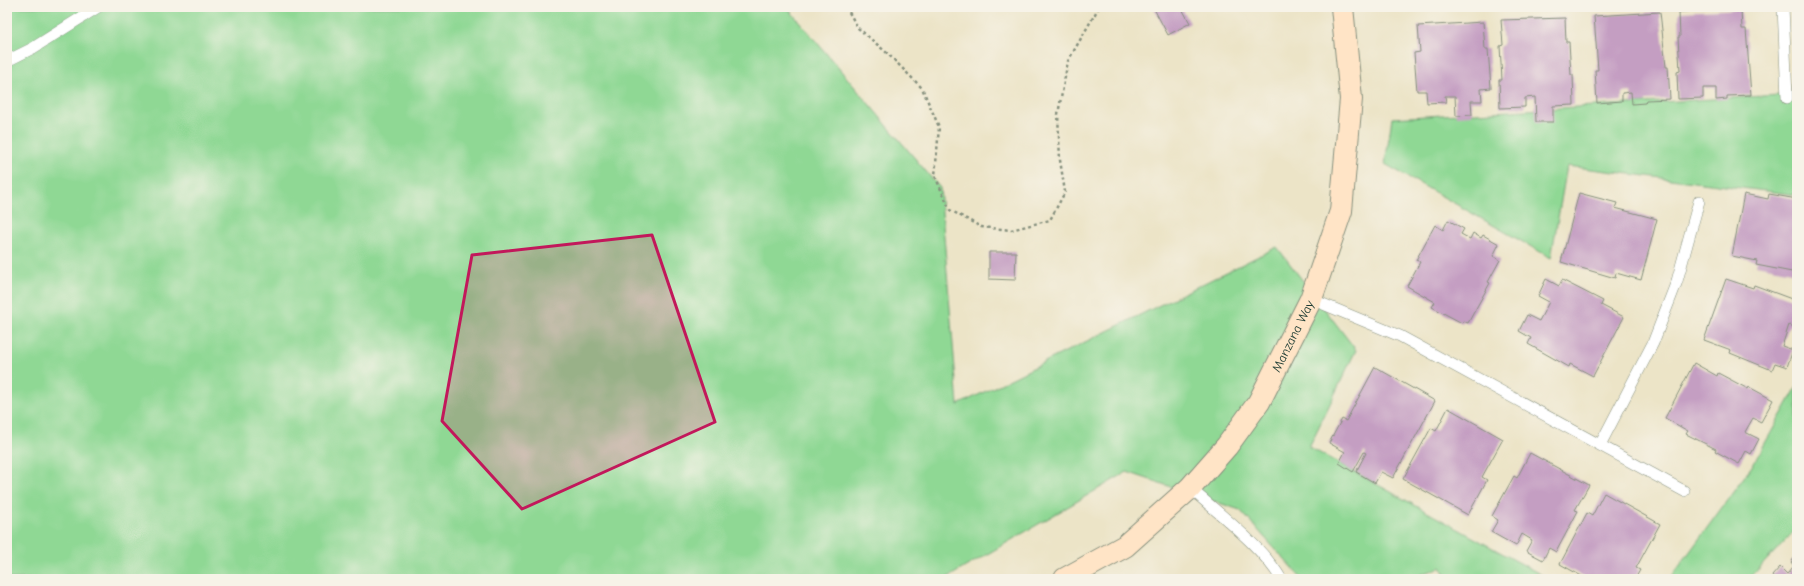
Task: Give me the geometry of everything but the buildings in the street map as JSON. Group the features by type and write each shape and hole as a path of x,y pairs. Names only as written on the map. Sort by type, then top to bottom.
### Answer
{"street":[{"name":"Manzana Way","path":"1065,579 1125,546 1190,488 1227,446 1259,402 1311,299 1341,211 1350,99 1342,7"}],"lane":[{"path":"7,61 32,48 98,7"},
{"path":"1783,7 1787,98"},
{"path":"1600,445 1653,344 1677,281 1699,201"},
{"path":"1311,299 1400,336 1684,491"},
{"path":"1190,488 1259,550 1276,569 1281,579"}],"path":[{"path":"846,7 858,28 887,53 922,88 939,127 935,176 950,210 981,226 1011,230 1050,220 1065,192 1060,160 1058,114 1068,62 1099,7"}],"highlighted area":[{"path":"652,235 715,422 522,509 442,421 472,255"}],"green space":[{"path":"7,7 787,7 940,188 958,405 1277,247 1356,350 1309,447 1549,579 1447,579 1441,567 1410,579 1302,579 1240,510 1127,472 945,579 7,579"},
{"path":"1797,94 1797,195 1567,166 1551,258 1385,164 1392,118"},
{"path":"1797,387 1797,528 1749,579 1670,579 1752,466"}]}
